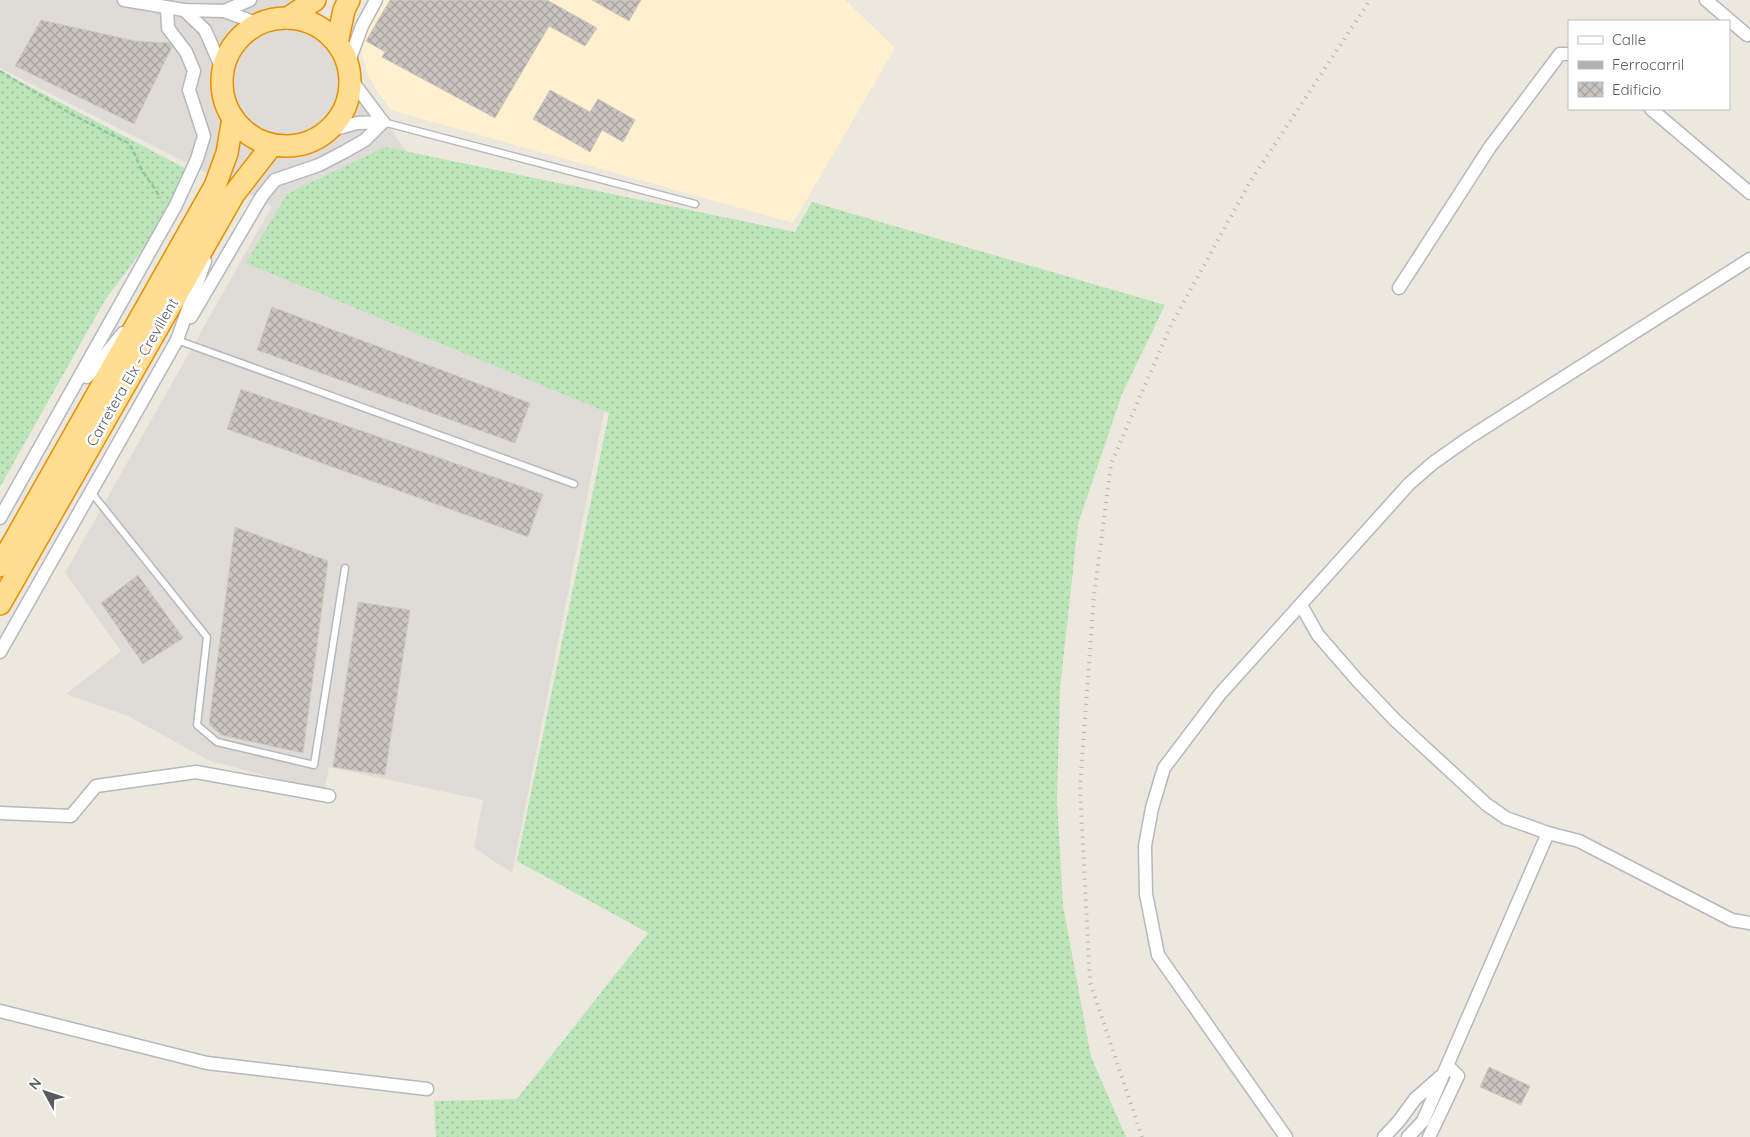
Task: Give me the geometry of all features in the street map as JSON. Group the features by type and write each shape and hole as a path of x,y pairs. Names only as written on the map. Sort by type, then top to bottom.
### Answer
{"highway":[{"path":"288,18 315,0"},
{"path":"337,43 344,10 349,0"},
{"path":"288,18 312,23 322,29 337,43 349,71 350,92 338,120 328,131 306,143 285,146 259,141 242,129 233,118 224,100 222,86 226,59 232,48 244,34 259,24 275,19 288,18"},
{"name":"Carretera Elx - Crevillent","path":"0,566 215,186 227,154 233,118"},
{"name":"Carretera Elx - Crevillent","path":"0,604 234,194 272,145"}],"street":[{"path":"124,0 184,10 224,11 259,24"},
{"path":"224,11 250,0"},
{"path":"376,0 362,26 349,71 383,122"},
{"path":"1706,0 1729,20"},
{"path":"0,518 176,206 197,159 204,136 189,90 194,71 186,52 168,28 167,7"},
{"path":"184,10 205,30 223,71"},
{"path":"1730,20 1747,35"},
{"path":"1399,288 1490,147 1560,54 1568,54"},
{"path":"1652,110 1750,193"},
{"path":"328,131 357,123 383,122"},
{"path":"0,652 177,340 262,196 275,180 319,165 344,152 365,140 383,122"},
{"path":"177,340 219,220"},
{"path":"1286,1137 1158,954 1146,894 1145,846 1152,808 1164,768 1220,694 1409,484 1433,463 1470,437 1750,259"},
{"path":"66,403 153,296"},
{"path":"1302,605 1318,635 1357,680 1402,727 1486,804 1506,818 1548,833 1578,841 1732,920 1750,923"},
{"path":"0,813 71,816 96,786 196,772 329,796"},
{"path":"1408,1137 1423,1121 1548,833"},
{"path":"0,1011 207,1064 427,1089"},
{"path":"1384,1137 1399,1121 1415,1099 1446,1070"},
{"path":"1429,1137 1458,1076 1446,1070"}],"lane":[{"path":"383,122 695,204"},
{"path":"177,340 574,484"},
{"path":"91,492 207,637 197,725 217,742 314,765 345,568"}],"path":[{"path":"0,71 72,115 128,143 134,150 139,164 160,198"}],"shaded area":[{"path":"0,0 300,0 412,159 663,241 603,417 512,873 474,848 483,800 329,767 324,791 210,761 128,716 66,694 121,651 65,573 272,206 0,68"},
{"path":"383,0 845,0 895,48 793,223 391,110 368,75 361,51 368,25"}],"green space":[{"path":"0,71 198,175 105,300 0,487"},
{"path":"385,147 795,232 812,202 1165,305 1122,394 1078,524 1060,689 1057,800 1063,906 1091,1057 1126,1137 436,1137 434,1101 517,1099 648,933 517,861 609,413 246,263 287,194"}],"building":[{"path":"390,0 547,0 597,28 585,46 549,26 495,118 382,57 385,52 366,41"},
{"path":"592,0 641,0 629,21"},
{"path":"41,20 135,41 169,43 172,47 134,124 15,66"},
{"path":"550,90 590,112 598,99 635,120 623,142 602,130 590,152 533,119"},
{"path":"272,307 530,403 515,443 257,350"},
{"path":"241,389 543,494 528,537 227,429"},
{"path":"235,527 328,561 303,753 221,735 209,724"},
{"path":"138,575 183,638 143,664 101,603"},
{"path":"358,602 410,610 385,775 333,767"},
{"path":"1489,1067 1530,1086 1521,1105 1480,1087"}],"railway":[{"path":"1142,1137 1090,982 1080,787 1094,596 1111,464 1171,325 1250,182 1370,0"}]}
